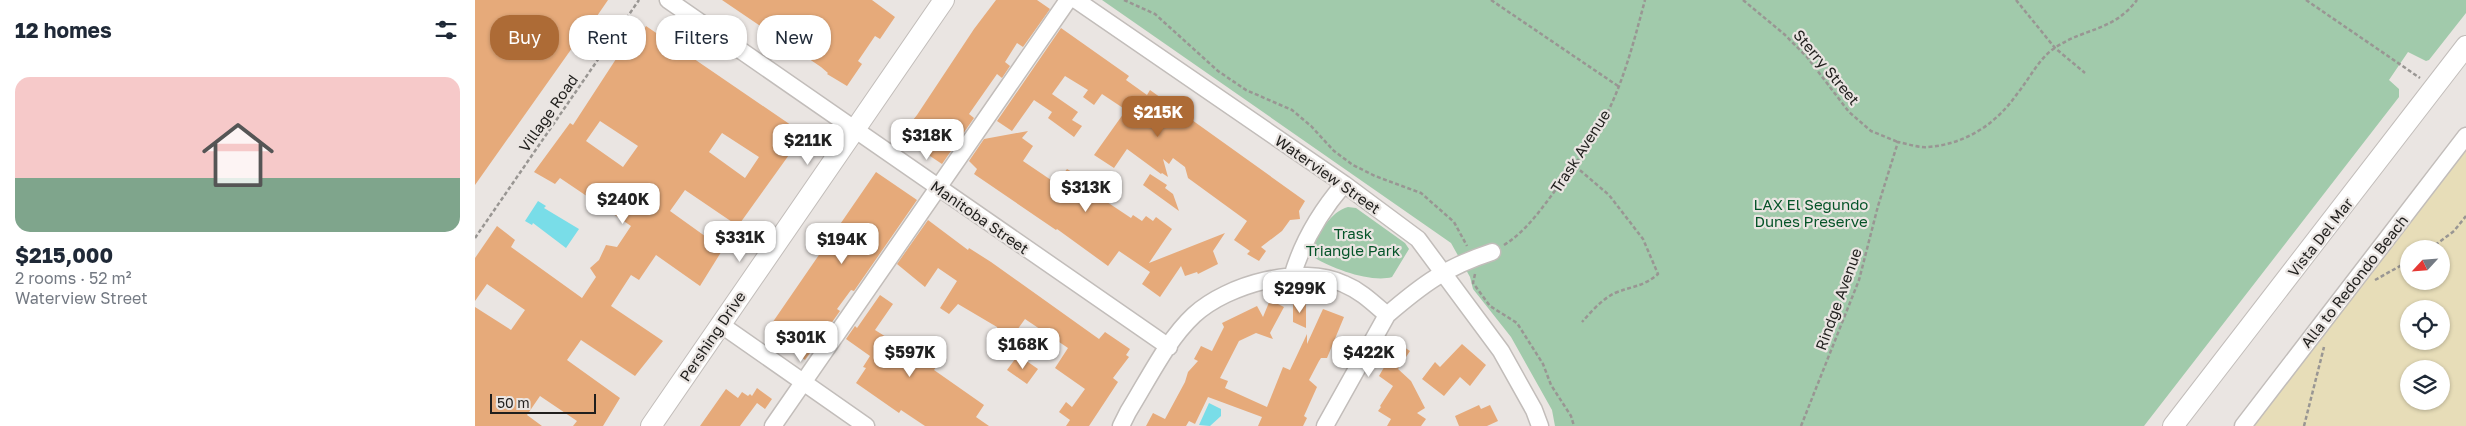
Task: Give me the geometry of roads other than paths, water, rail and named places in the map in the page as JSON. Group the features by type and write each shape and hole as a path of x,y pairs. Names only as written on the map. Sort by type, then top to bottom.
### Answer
{"main road":[{"name":"Pershing Drive","path":"651,426 944,0"},
{"name":"Vista Del Mar","path":"2173,426 2466,46"}],"street":[{"name":"Manitoba Street","path":"668,0 1169,347"},
{"path":"773,426 1067,0"},
{"name":"Waterview Street","path":"1076,0 1344,184 1419,239 1501,351 1534,410 1540,426"},
{"name":"Alla to Redondo Beach","path":"2243,426 2466,136"},
{"path":"1292,277 1299,252 1307,237 1333,197 1344,184"},
{"path":"1325,426 1387,315 1424,283 1443,271 1492,252"},
{"path":"1121,426 1169,347 1194,315 1212,301 1233,290 1260,282 1292,277 1322,277 1343,283 1359,291 1387,315"},
{"path":"720,324 866,426"}],"water":[{"path":"538,201 546,206 544,208 579,229 566,248 533,223 532,225 525,221"},
{"path":"1209,403 1221,409 1221,416 1210,426 1199,425"}],"park label":[{"name":"LAX El Segundo Dunes Preserve","path":"1811,212"},
{"name":"Trask Triangle Park","path":"1353,242"}]}
